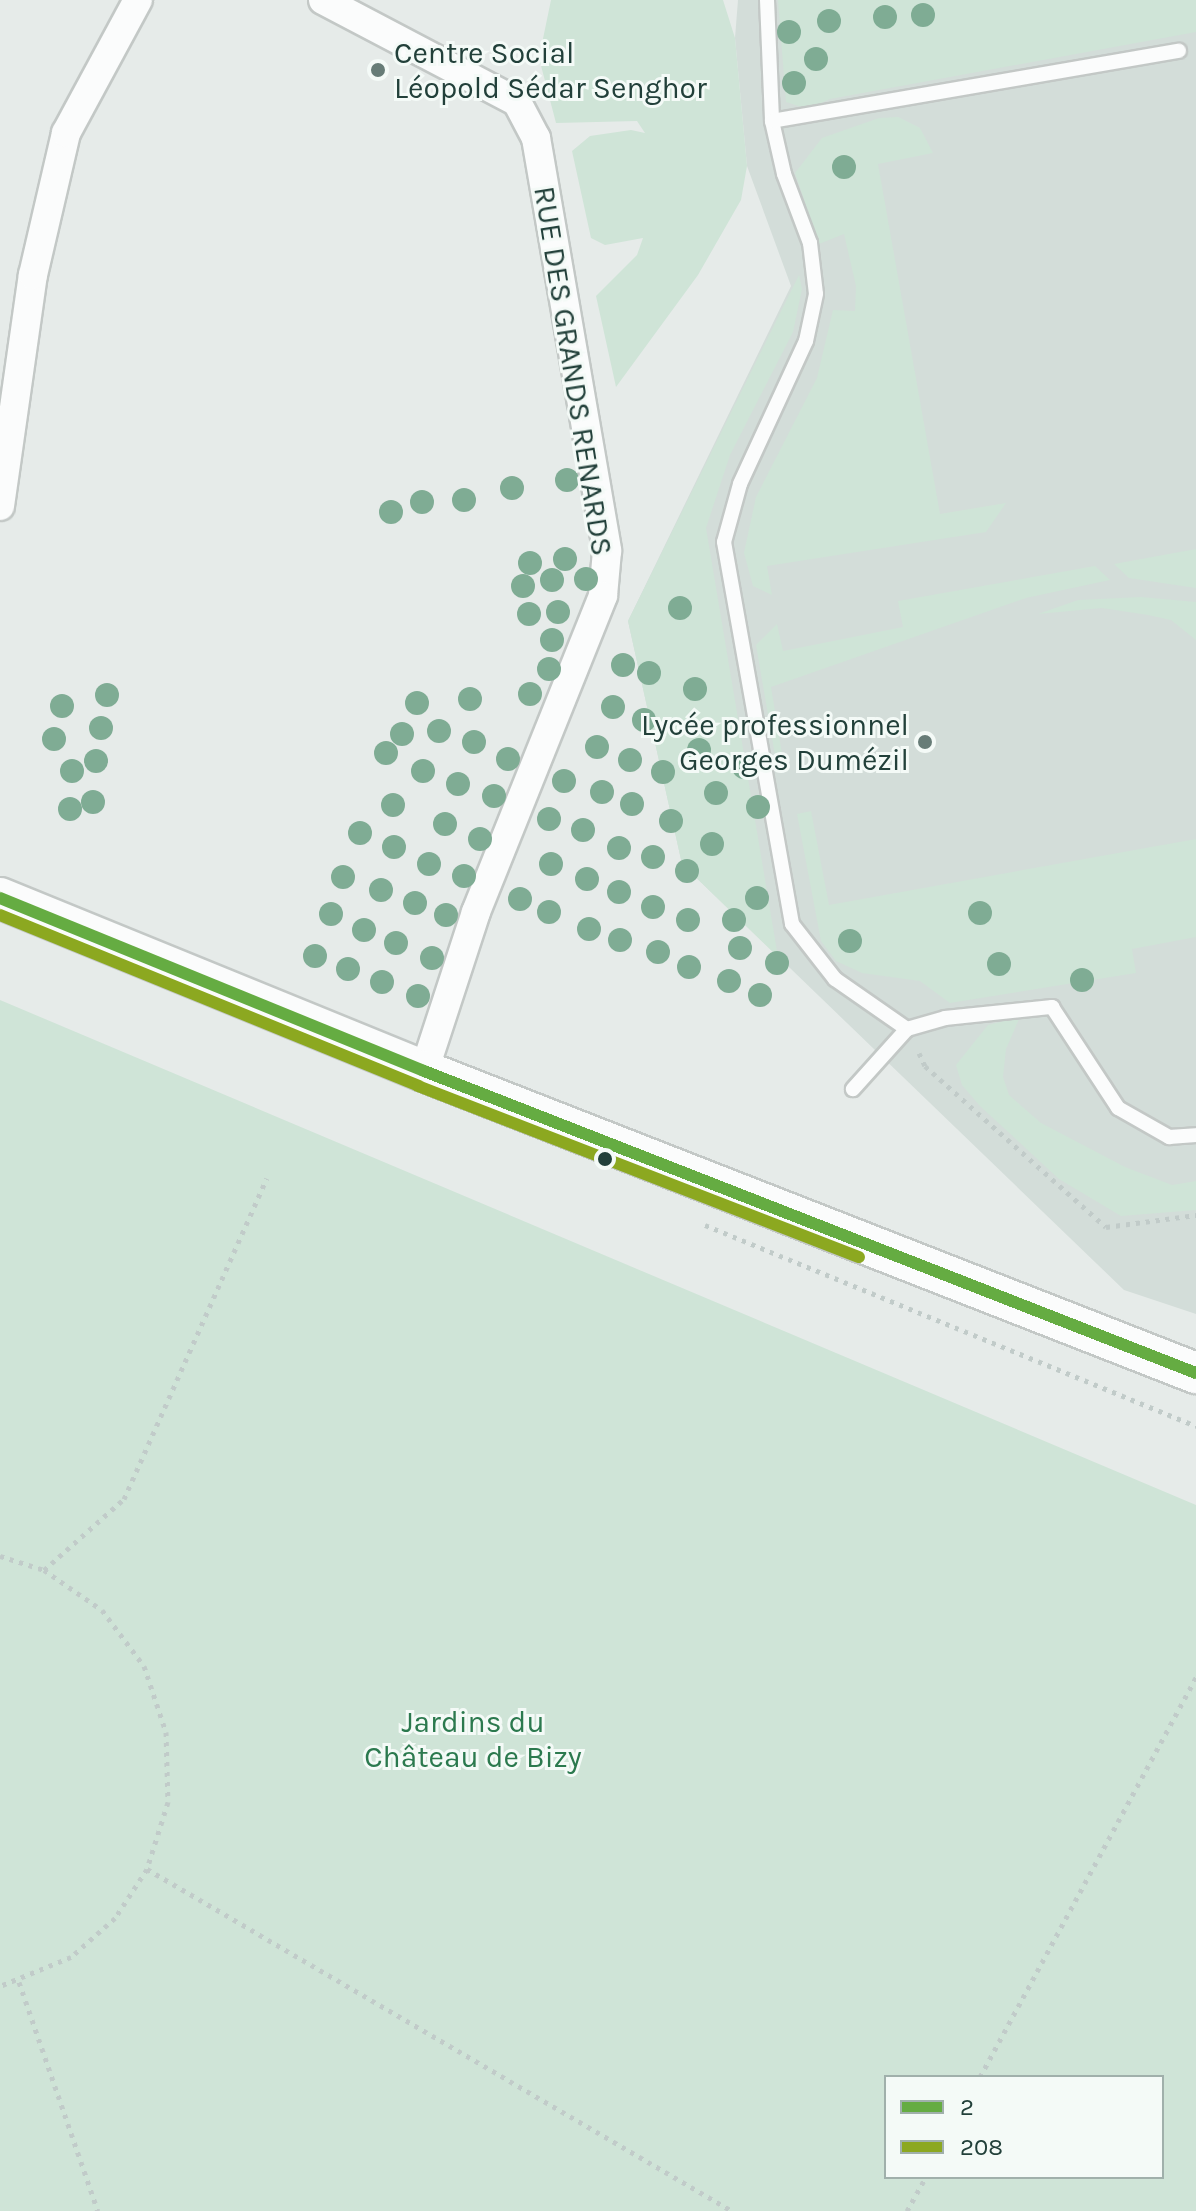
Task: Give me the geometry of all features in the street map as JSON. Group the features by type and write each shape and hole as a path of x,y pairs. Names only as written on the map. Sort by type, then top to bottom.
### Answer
{"street":[{"path":"0,506 33,275 66,133 138,0"},
{"name":"RUE DES GRANDS RENARDS","path":"323,0 517,102 536,138 607,551 603,596 516,811 424,1071"},
{"path":"0,898 424,1071 1196,1373"}],"lane":[{"path":"767,0 772,121 784,174 810,243 816,294 806,341 740,484 724,542 792,924 835,979 907,1029"},
{"path":"772,121 1179,51"},
{"path":"853,1089 907,1029 945,1018 1052,1007 1118,1108 1169,1137 1196,1135"}],"path":[{"path":"907,1029 925,1066 1106,1227 1196,1215"},
{"path":"44,1570 124,1499 267,1178"},
{"path":"0,1556 44,1570 102,1610 148,1679 166,1732 168,1802 147,1869 115,1918 71,1957 19,1982 0,1986"},
{"path":"981,2075 1196,1677"},
{"path":"147,1869 732,2211"},
{"path":"19,1982 98,2211"},
{"path":"907,2211 925,2179"}],"shaded area":[{"name":"Lycée professionnel Georges Dumézil","path":"738,0 1196,0 1196,1314 1124,1290 682,864 628,621 791,286 747,166 735,38"}],"green space":[{"path":"551,0 723,0 735,38 747,166 741,200 698,275 616,387 596,296 637,255 643,238 605,245 591,238 572,151 590,136 631,130 645,133 637,121 556,123 539,58"},
{"path":"778,0 1196,0 1196,32 830,99 808,109 786,102"},
{"path":"898,117 920,128 933,153 878,164 940,514 1006,503 986,532 767,566 772,595 753,586 744,553 756,497 817,378 833,310 855,311 856,286 844,234 819,244 795,173 822,138 879,118"},
{"path":"799,275 802,289 793,332 730,455 706,528 778,957 682,864 628,621"},
{"path":"1196,549 1196,588 1129,578 1114,564"},
{"path":"1095,566 1110,580 1026,598 771,687 783,760 780,766 776,761 756,645 777,624 783,651 903,627 898,601"},
{"path":"1141,597 1196,602 1196,640 1171,620 1148,615 1102,608 1038,614 1078,600"},
{"path":"811,811 829,905 1196,839 1196,937 1132,949 1136,973 950,1003 920,981 862,973 836,961 821,941 797,814"},
{"name":"Jardins du Château de Bizy","path":"0,1000 1196,1505 1196,2211 0,2211"},
{"path":"1020,1017 1006,1049 1003,1077 1009,1095 1041,1123 1125,1167 1172,1185 1196,1181 1196,1210 1121,1216 1059,1179 980,1106 962,1085 956,1065 988,1025"}],"transit line":[{"name":"2","path":"0,898 424,1071 1196,1373"},
{"name":"208","path":"0,915 418,1086 859,1257"}],"place":[{"name":"Centre Social Léopold Sédar Senghor","path":"378,70"},
{"name":"Lycée professionnel Georges Dumézil","path":"925,742"}]}
